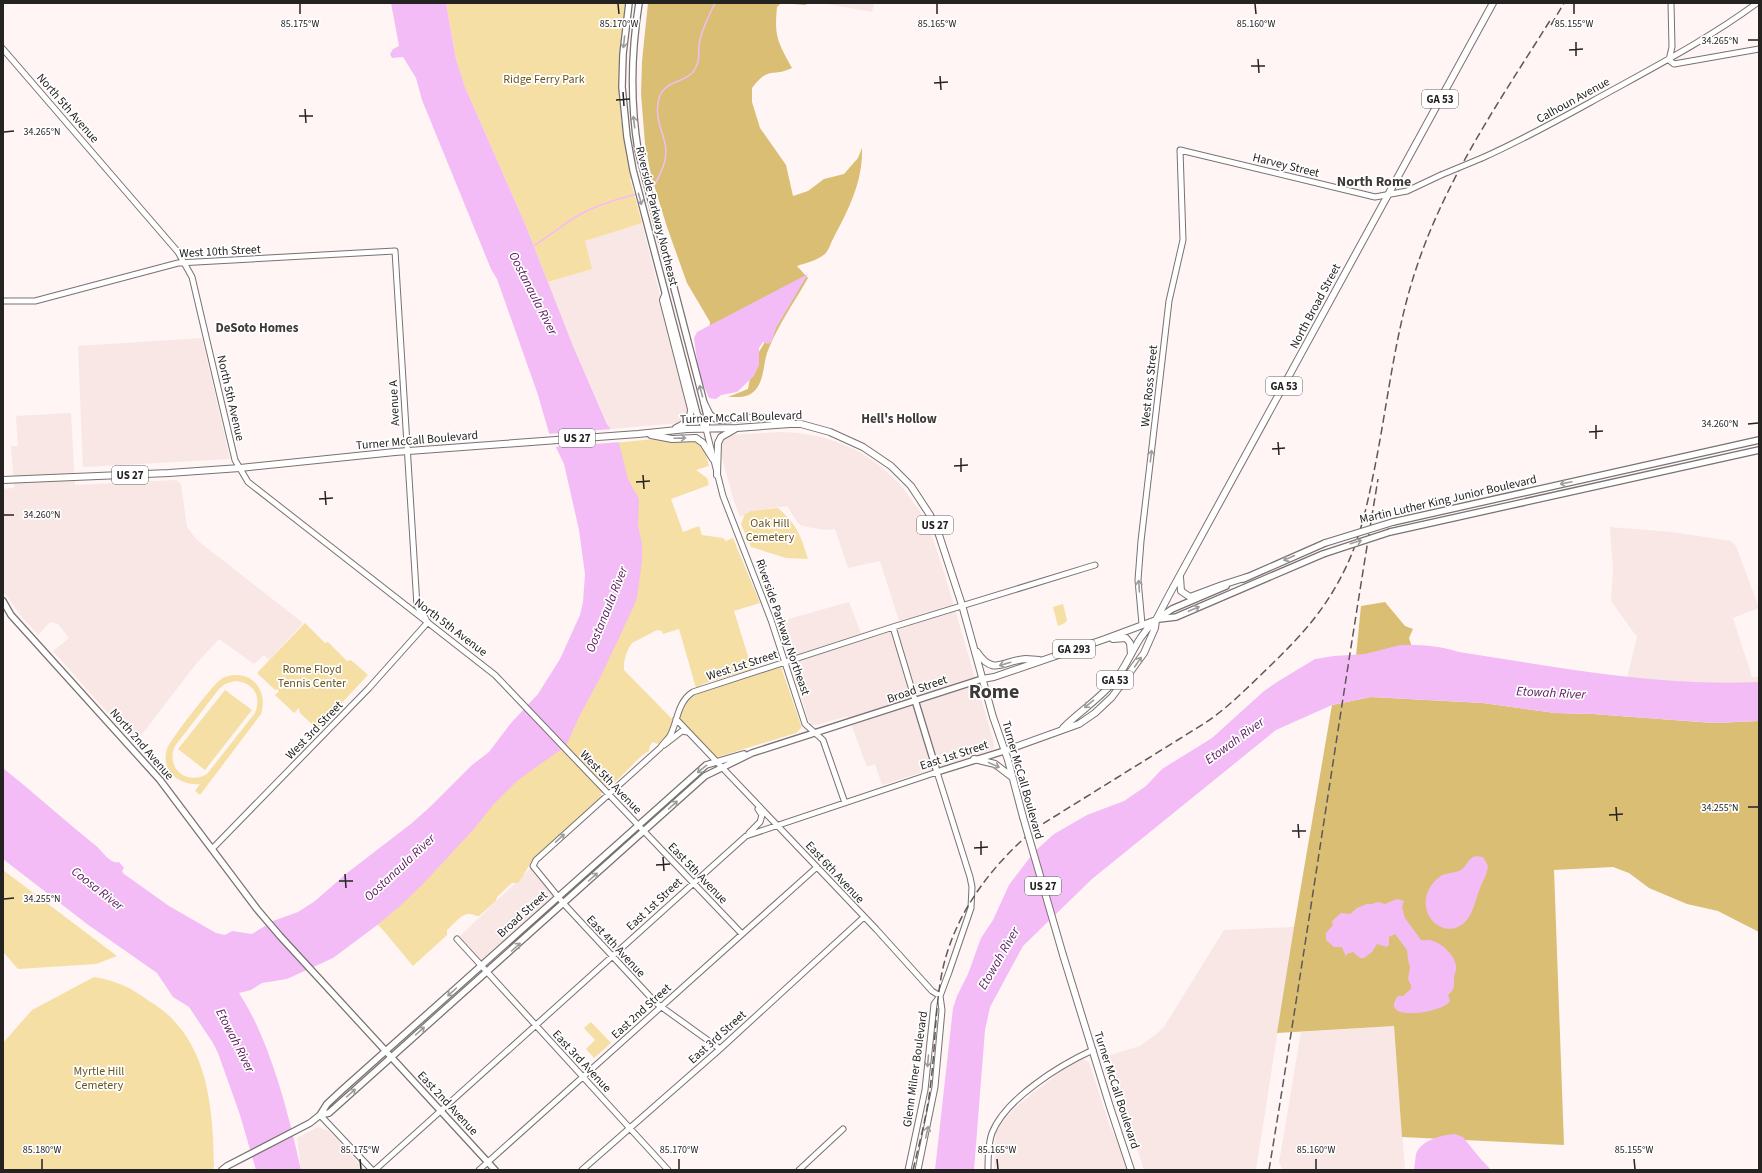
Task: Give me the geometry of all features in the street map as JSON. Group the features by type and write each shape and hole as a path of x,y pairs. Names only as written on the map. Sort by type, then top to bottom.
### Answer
{"main road":[{"name":"Riverside Parkway Northeast","path":"629,3 623,54 622,87 627,137 634,177 697,414 706,429"},
{"name":"Riverside Parkway Northeast","path":"639,3 633,50 632,83 636,133 655,218 704,403 707,416 706,429"},
{"name":"North Broad Street","path":"1156,620 1493,3"},
{"path":"666,295 663,300 691,409 689,419 684,424 671,430"},
{"path":"704,403 710,415 718,420 764,417 790,424"},
{"name":"Turner McCall Boulevard","path":"3,480 169,473 240,468 407,451 640,434 671,430 737,428 790,424 815,427 842,436 867,449 896,471 911,486 930,515 939,535 1008,760 1063,955 1131,1170"},
{"path":"717,475 718,443 724,435 737,428"},
{"path":"640,434 672,438 696,438 703,443 712,458"},
{"name":"Martin Luther King Junior Boulevard","path":"1061,730 1110,685 1125,667 1144,632 1156,620 1172,609 1325,543 1393,522 1759,440"},
{"name":"Martin Luther King Junior Boulevard","path":"1156,620 1176,617 1323,554 1390,532 1759,450"},
{"path":"1180,577 1181,591 1190,597 1247,577"},
{"name":"North 2nd Avenue","path":"3,601 11,615 156,775 257,909 327,986"},
{"name":"Broad Street","path":"320,1115 330,1113 706,776 752,753 874,715 915,700 982,679 994,677 1156,620"},
{"name":"GA 53","path":"1004,751 1079,724 1095,713 1112,698 1144,653 1155,628 1156,620"},
{"path":"1105,639 1126,638 1130,643 1131,654"},
{"path":"974,649 983,660 995,666 1025,659 1042,660"},
{"path":"915,700 937,772"},
{"name":"East 1st Street","path":"937,772 974,759 1004,751"},
{"name":"Broad Street","path":"222,1170 238,1159 304,1126 320,1115 327,1104 706,765 736,755 752,753"},
{"path":"974,759 995,764 1012,777"},
{"name":"East 2nd Avenue","path":"327,986 495,1170"}],"street":[{"path":"1671,3 1672,46 1669,60 1676,64 1759,49"},
{"name":"Calhoun Avenue","path":"1388,196 1407,191 1536,132 1669,60 1758,3"},
{"name":"North 5th Avenue","path":"3,48 91,149 178,252 185,263 192,277 235,460 248,482 484,665 570,753"},
{"name":"Harvey Street","path":"1180,150 1375,197 1388,196"},
{"name":"West Ross Street","path":"1142,624 1138,580 1139,567 1169,301 1183,240 1180,150"},
{"name":"West 10th Street","path":"3,301 33,302 178,263 395,251"},
{"name":"Avenue A","path":"395,251 417,606 428,622"},
{"name":"Riverside Parkway Northeast","path":"706,429 712,458 723,496 771,620 805,724 823,740 845,803"},
{"name":"West 1st Street","path":"533,866 536,860 660,748 670,736 685,699 693,692 893,627 1095,565"},
{"name":"West 3rd Street","path":"212,849 369,688 420,633 428,622"},
{"path":"893,627 915,700"},
{"name":"East 6th Avenue","path":"676,719 776,826 876,929 932,991 940,996"},
{"path":"660,748 682,731 688,733"},
{"name":"West 5th Avenue","path":"570,753 638,825"},
{"name":"East 1st Street","path":"374,1170 746,836 937,772"},
{"name":"Glenn Milner Boulevard","path":"908,1170 925,1090 934,1004 940,996 971,908 972,887 937,772"},
{"path":"746,836 760,822 762,817 751,798"},
{"name":"East 5th Avenue","path":"638,825 742,934"},
{"name":"East 4th Avenue","path":"533,866 564,904 661,1007 720,1049"},
{"name":"East 2nd Street","path":"479,1170 817,867"},
{"name":"East 3rd Street","path":"582,1170 720,1049 864,917"},
{"name":"East 3rd Avenue","path":"457,939 668,1170"},
{"name":"Glenn Milner Boulevard","path":"918,1170 935,1087 942,1010 940,996"},
{"path":"988,1170 991,1135 1005,1111 1058,1068 1093,1050"},
{"path":"320,1115 374,1170"},
{"path":"799,1170 843,1129"}],"shaded area":[{"path":"648,3 781,3 777,7 776,17 778,39 792,68 785,71 767,74 758,81 752,88 752,102 760,128 786,165 793,196 808,191 824,179 844,174 858,158 862,148 862,160 858,183 845,216 825,254 815,260 797,266 808,278 771,343 759,385 752,393 746,396 728,397 748,389 753,362 766,340 709,335 710,322 687,283 667,227 651,175 645,144 641,94 642,61"},
{"path":"781,3 809,3 805,5"},
{"path":"822,3 874,3 872,12"},
{"path":"642,223 689,413 685,421 679,423 610,429 573,346 548,282 592,269 584,241"},
{"path":"202,338 230,459 83,467 78,346"},
{"path":"71,413 75,485 176,480 181,485 187,527 197,540 303,623 269,660 264,655 254,664 219,639 196,664 136,742 130,738 53,651 69,638 58,624 50,622 38,635 21,616 3,591 3,489 14,488 11,446 18,446 16,416"},
{"path":"782,432 822,437 860,452 879,465 899,483 919,510 933,539 944,572 994,743 992,750 882,785 875,764 867,767 848,716 816,725 812,725 809,722 778,622 849,602 861,633 899,621 880,561 848,568 835,529 824,530 802,526 798,523 787,506 758,510 740,517 720,451 721,441 728,435"},
{"path":"1610,527 1672,532 1731,541 1736,546 1759,608 1733,618 1752,677 1759,677 1759,697 1621,703 1637,637 1611,601 1613,570"},
{"path":"1385,602 1405,626 1413,629 1409,638 1412,647 1356,656 1361,606"},
{"path":"1371,697 1483,703 1555,713 1593,714 1714,723 1759,721 1759,932 1718,911 1687,904 1649,888 1629,873 1613,867 1554,870 1564,1145 1402,1137 1394,1026 1277,1033 1332,705"},
{"path":"533,866 558,896 481,966 457,939"},
{"path":"1294,927 1256,1170 1144,1170 1107,1056 1140,1046 1164,1027 1224,930"},
{"path":"1394,1026 1405,1170 1283,1170 1279,1163 1301,1032"},
{"path":"1082,1059 1089,1062 1109,1124 1130,1170 994,1170 996,1131 1004,1119 1018,1105 1064,1069"},
{"path":"318,1127 329,1131 365,1170 301,1170 297,1138"}],"green space":[{"name":"Ridge Ferry Park","path":"446,3 626,3 620,69 621,113 623,135 632,179 630,179 642,223 585,241 592,269 548,282 526,226 465,87 456,59"},
{"path":"654,439 690,439 696,441 706,454 709,466 696,470 707,478 709,485 671,499 683,532 699,526 702,535 723,538 726,541 733,538 760,603 734,611 752,669 703,684 696,688 679,629 663,634 662,631 657,630 632,643 628,649 624,663 624,670 672,719 672,726 669,733 664,740 658,744 653,742 650,745 649,751 616,781 607,785 601,794 602,797 532,860 518,883 512,883 497,897 496,901 479,916 466,914 460,918 447,930 447,935 413,966 383,930 358,905 576,681 625,563 594,445"},
{"name":"Oak Hill Cemetery","path":"778,508 798,531 808,559 786,558 751,547 741,524 745,514 751,511"},
{"path":"1063,604 1067,620 1065,623 1058,626 1053,607"},
{"name":"Rome Floyd Tennis Center","path":"305,623 325,643 328,642 347,661 351,660 368,675 317,729 300,713 299,708 294,713 275,695 279,691 277,689 275,690 257,673"},
{"path":"781,667 801,725 801,728 796,733 718,757 714,756 680,719 680,714 687,701 700,692"},
{"path":"237,675 250,679 259,688 263,700 261,714 200,795 195,791 200,784 185,782 173,776 166,764 167,749 200,702 215,685 220,680 228,676","holes":["235,681 247,684 254,691 257,701 255,713 207,774 192,778 180,773 175,768 173,761 175,746 219,689 225,684"]},
{"path":"225,690 252,710 205,770 178,749"},
{"path":"3,870 117,956 96,964 18,969 3,952"},
{"name":"Myrtle Hill Cemetery","path":"94,977 110,980 129,988 142,996 163,1010 187,1037 196,1054 207,1090 212,1128 214,1166 212,1170 3,1170 3,1043 32,1010"},
{"path":"591,1022 611,1043 594,1058 586,1049 595,1040 584,1028"}],"water":[{"path":"391,3 446,3 456,59 465,87 526,226 573,346 607,424 618,439 628,479 639,499 638,525 642,544 642,561 637,598 633,608 566,746 518,780 493,805 473,830 423,884 376,926 333,958 287,979 262,983 251,990 239,993 250,1012 269,1055 291,1126 301,1170 256,1170 240,1115 218,1053 189,1007 173,997 157,973 87,924 3,859 3,768 98,847 109,859 119,862 124,868 122,871 124,874 169,906 216,933 225,935 232,931 252,934 273,921 298,912 315,901 347,873 412,823 472,765 489,752 511,723 538,694 560,659 580,615 583,602 585,574 579,530 564,464 549,433 538,395 497,279 491,269 422,100 416,78 403,57 392,58 390,54 393,49 399,46"},
{"path":"808,274 776,328 772,341 768,344 763,342 759,348 759,365 754,376 737,392 721,395 716,399 709,398 699,375 694,338 697,332"},
{"name":"Etowah River","path":"1400,645 1423,645 1533,664 1646,679 1683,682 1759,682 1759,721 1714,723 1593,714 1555,713 1483,703 1371,697 1332,705 1276,730 1092,879 1023,946 990,1007 985,1030 974,1170 935,1170 953,1008 968,974 981,938 993,920 1009,885 1034,852 1054,834 1087,815 1124,801 1146,786 1162,769 1212,738 1264,691 1315,659 1365,654"},
{"path":"1476,856 1483,857 1488,866 1474,907 1465,922 1456,928 1446,929 1431,919 1427,910 1426,900 1429,889 1438,878 1461,870 1471,858"},
{"path":"1397,899 1404,901 1402,907 1405,918 1421,940 1432,940 1441,945 1451,954 1455,962 1456,968 1454,988 1448,995 1450,1001 1436,1009 1414,1013 1404,1013 1396,1010 1394,1004 1398,996 1403,996 1411,989 1411,985 1408,979 1410,967 1407,950 1395,934 1389,937 1389,945 1387,947 1377,944 1372,952 1364,958 1360,958 1353,952 1347,954 1346,957 1342,947 1334,947 1326,940 1326,933 1333,925 1332,921 1341,913 1350,914 1357,908 1367,904 1378,902 1385,904"},
{"path":"1455,1134 1463,1137 1491,1170 1414,1170 1416,1154 1422,1145 1438,1137"}],"pier":[{"path":"613,429 621,442 554,447 547,434"}],"waterway":[{"path":"650,189 655,184 660,174 666,153 658,113 660,96 663,90 668,86 689,76 696,68 701,35 715,3"},
{"path":"535,245 567,222 586,211 637,194"}],"railway":[{"path":"1551,25 1564,3"},
{"path":"913,1170 924,1126 930,1092 938,996 945,961 952,939 973,897 1002,860 1036,828 1205,723 1230,704 1303,632 1331,595 1356,544 1366,510 1403,315 1418,263 1430,230 1477,137 1551,19"},
{"path":"1269,1170 1378,479"}],"district":[{"name":"North Rome","path":"1374,181"},
{"name":"DeSoto Homes","path":"257,327"},
{"name":"Hell's Hollow","path":"899,418"},
{"name":"Rome","path":"994,691"}],"water label":[{"name":"Oostanaula River","path":"534,293"},
{"name":"Oostanaula River","path":"606,609"},
{"name":"Oostanaula River","path":"399,867"},
{"name":"Coosa River","path":"98,888"}]}
